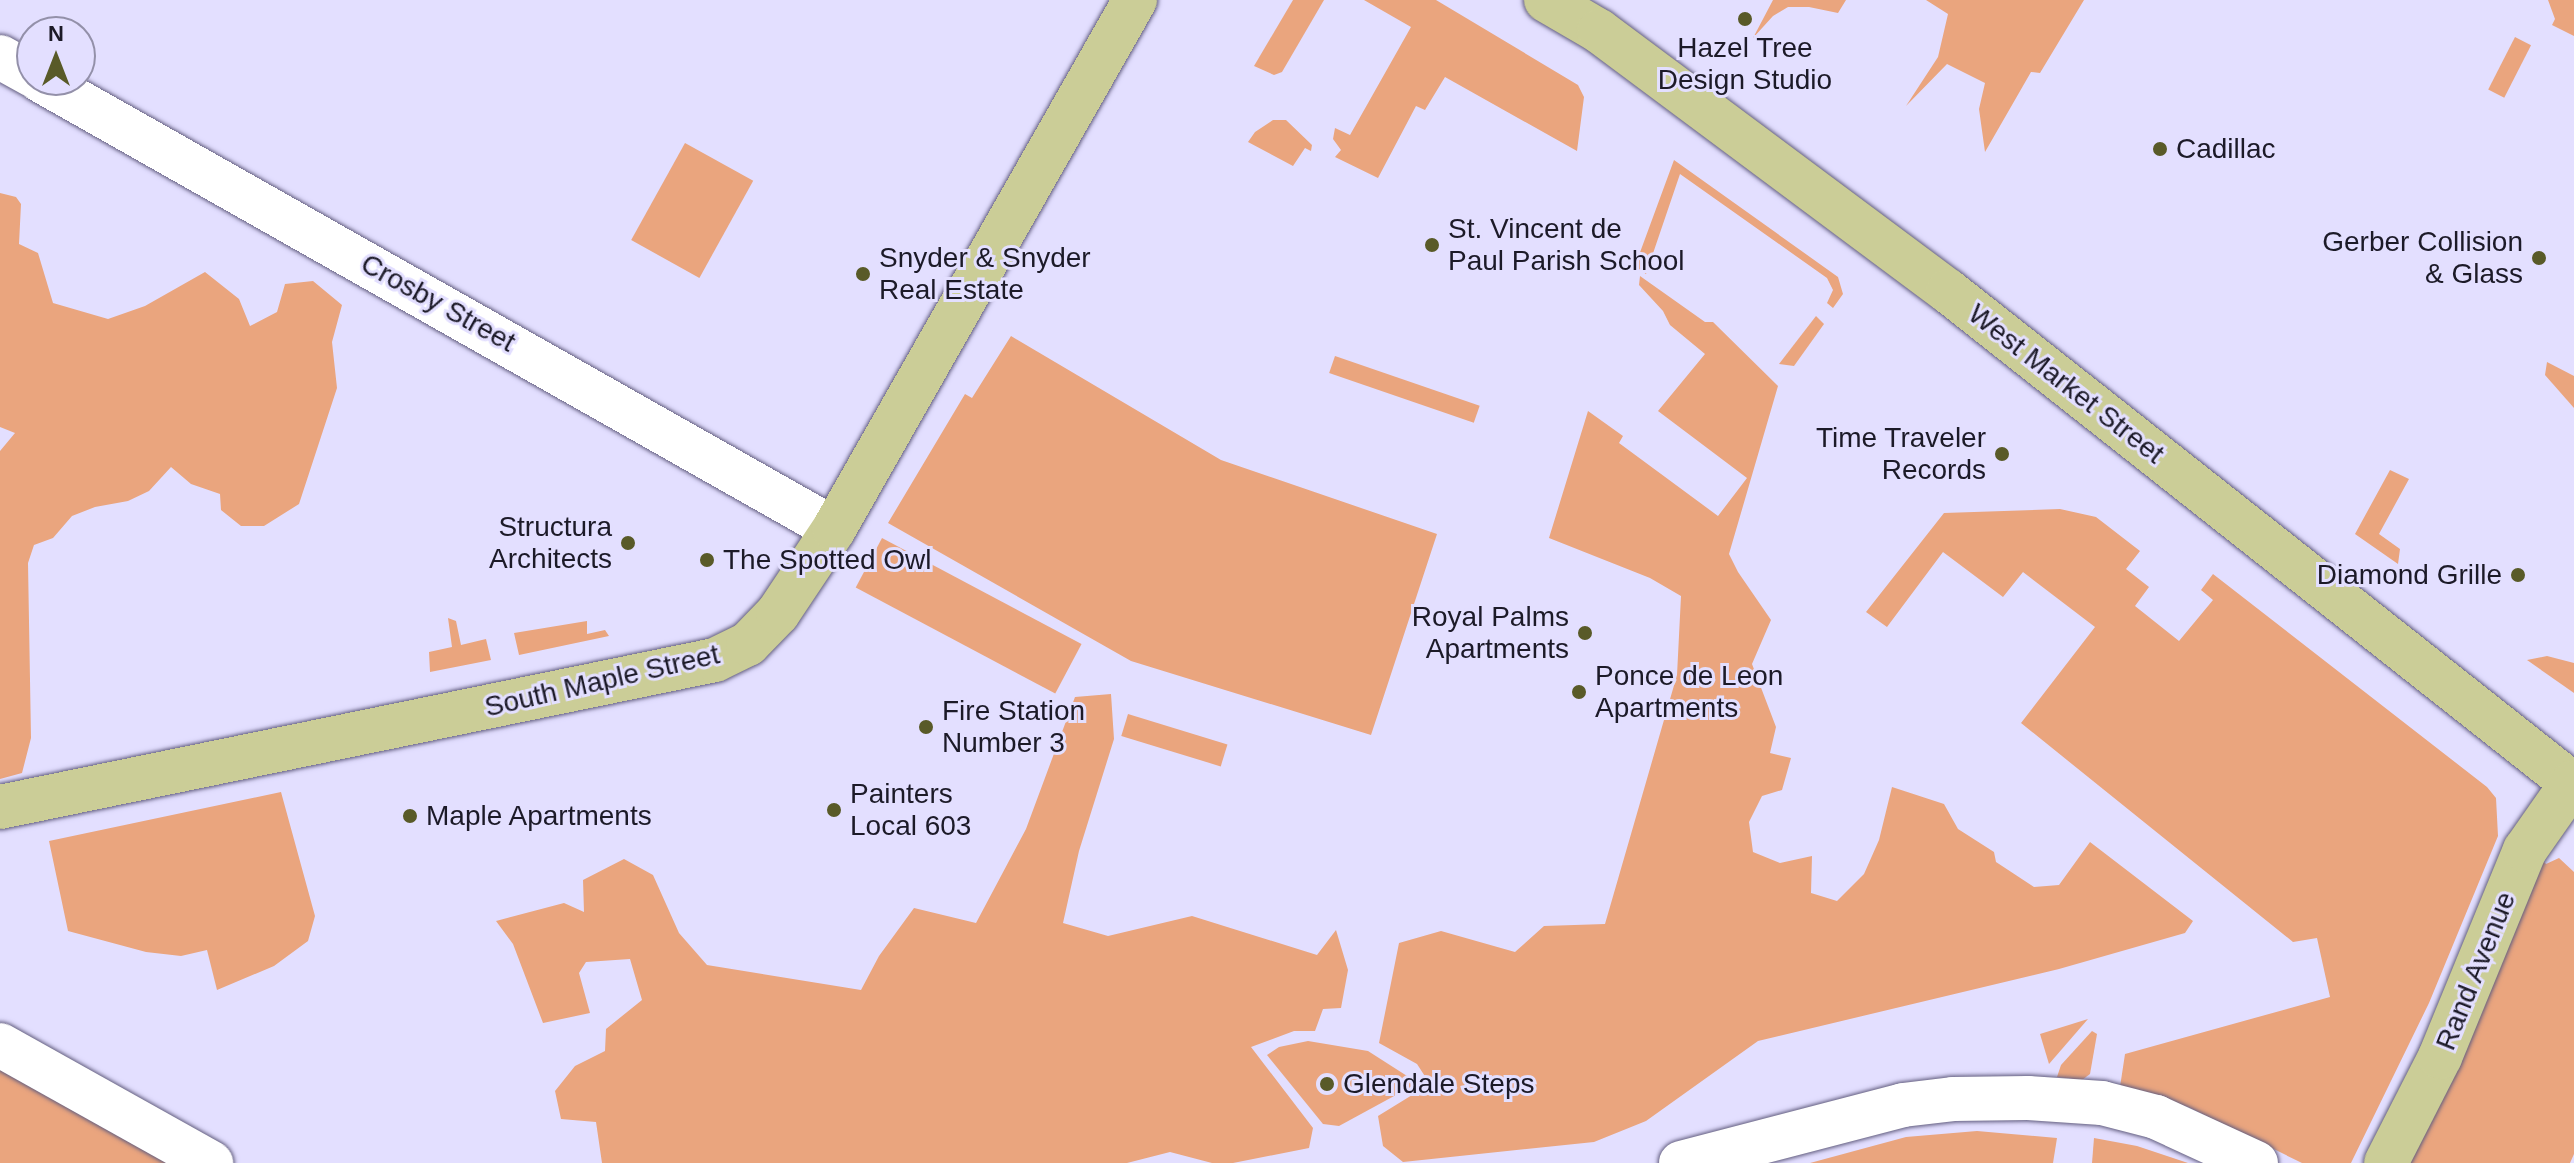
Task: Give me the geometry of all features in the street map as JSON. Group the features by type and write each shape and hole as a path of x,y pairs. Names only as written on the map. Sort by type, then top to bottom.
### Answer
{"main road":[{"name":"South Maple Street","path":"0,807 715,660 748,644 778,613 834,529 1135,0"},
{"name":"West Market Street","path":"1546,0 1599,31 1948,291 2573,784"},
{"name":"Rand Avenue","path":"2386,1163 2440,1057 2525,850 2573,784"}],"street":[{"name":"Crosby Street","path":"68,96 834,529"},
{"path":"0,1045 211,1163"},
{"path":"1681,1163 1903,1105 1953,1099 2028,1098 2102,1103 2156,1117 2256,1163"}],"shaded area":[{"path":"1293,0 1324,0 1282,72 1274,75 1254,66"},
{"path":"1364,0 1436,0 1578,85 1584,97 1577,151 1445,77 1425,110 1416,106 1378,178 1335,157 1341,150 1333,139 1335,128 1350,135 1411,27"},
{"path":"1773,0 1846,0 1838,13 1809,7 1788,7 1773,16 1753,38"},
{"path":"1926,0 2084,0 2040,73 2031,72 1985,152 1979,109 1985,83 1947,64 1906,106 1938,57 1948,14"},
{"path":"2548,0 2574,0 2574,36 2552,25 2555,19"},
{"path":"2515,37 2531,45 2504,98 2488,90"},
{"path":"1273,120 1286,120 1312,145 1311,151 1305,148 1293,166 1248,142 1255,132"},
{"path":"685,143 753,181 699,278 631,240"},
{"path":"1674,160 1838,277 1843,294 1833,308 1827,303 1833,290 1827,278 1680,174 1646,274 1635,266"},
{"path":"0,193 16,197 21,204 19,244 38,253 53,303 108,319 145,306 205,272 239,299 250,326 277,312 285,284 313,281 342,305 332,342 337,388 299,504 264,526 241,526 221,510 220,494 191,484 171,467 149,491 128,501 95,507 72,516 53,538 34,545 28,563 31,738 22,773 0,779 0,451 15,433 0,427"},
{"path":"1640,276 1705,322 1713,322 1778,386 1729,554 1771,620 1752,664 1776,727 1770,753 1791,758 1782,790 1762,796 1749,822 1753,852 1780,863 1812,856 1811,893 1837,901 1864,874 1879,840 1892,787 1944,804 1958,829 1994,852 1996,862 2034,887 2059,885 2090,842 2193,921 2185,933 2059,969 1758,1041 1646,1121 1594,1142 1403,1162 1383,1146 1378,1116 1430,1084 1417,1064 1379,1043 1399,943 1441,931 1515,952 1544,926 1605,924 1677,675 1681,596 1650,578 1549,538 1588,411 1623,436 1619,443 1718,516 1747,478 1658,411 1705,354 1670,325 1663,311 1639,285"},
{"path":"1816,316 1824,324 1794,366 1779,364"},
{"path":"1011,336 1221,460 1437,534 1371,735 1131,661 888,523 965,394 972,398"},
{"path":"1335,356 1480,406 1474,423 1329,373"},
{"path":"2547,362 2574,376 2574,408 2545,375"},
{"path":"2390,470 2409,479 2379,534 2400,549 2398,564 2355,534"},
{"path":"2060,509 2096,517 2140,551 2126,569 2149,587 2135,606 2179,641 2213,600 2201,590 2213,574 2487,787 2496,798 2498,836 2429,1003 2351,1163 2302,1163 2188,1107 2120,1087 2125,1054 2330,997 2317,938 2293,942 2021,723 2095,627 2023,572 2003,597 1943,552 1887,627 1866,612 1944,513"},
{"path":"882,538 1082,644 1055,694 856,587"},
{"path":"448,618 456,621 461,645 486,639 491,660 430,672 429,652 452,647"},
{"path":"587,621 587,634 605,630 609,636 519,655 514,633"},
{"path":"2547,656 2574,663 2574,693 2527,660"},
{"path":"1111,694 1114,739 1079,851 1063,923 1108,936 1192,916 1317,955 1336,930 1348,970 1341,1008 1323,1009 1315,1031 1294,1031 1251,1047 1313,1128 1309,1148 1233,1163 1212,1163 1170,1152 1127,1163 602,1163 596,1122 561,1119 555,1091 575,1066 605,1051 606,1029 642,1000 630,959 586,962 579,973 590,1013 543,1023 513,944 496,921 564,903 584,912 583,880 624,859 653,875 679,933 707,965 861,990 879,956 914,908 976,923 1026,829 1075,697"},
{"path":"1128,714 1227,744 1221,766 1121,736"},
{"path":"281,792 315,916 308,941 274,966 217,990 207,950 181,956 146,952 68,931 49,841"},
{"path":"2559,858 2574,872 2574,1154 2570,1163 2410,1163 2542,860 2546,864"},
{"path":"2088,1019 2049,1064 2040,1034"},
{"path":"2092,1031 2097,1034 2090,1074 2082,1080 2057,1077 2061,1065"},
{"path":"1308,1041 1368,1051 1418,1083 1339,1126 1323,1124 1267,1055 1279,1047"},
{"path":"0,1059 179,1163 0,1163"},
{"path":"1977,1131 2057,1138 2053,1163 1810,1163 1906,1137"},
{"path":"2094,1138 2137,1146 2188,1163 2092,1163"}],"place":[{"name":"Hazel Tree Design Studio","path":"1745,19"},
{"name":"Cadillac","path":"2160,149"},
{"name":"St. Vincent de Paul Parish School","path":"1432,245"},
{"name":"Gerber Collision & Glass","path":"2539,258"},
{"name":"Snyder & Snyder Real Estate","path":"863,274"},
{"name":"Time Traveler Records","path":"2002,454"},
{"name":"Structura Architects","path":"628,543"},
{"name":"The Spotted Owl","path":"707,560"},
{"name":"Diamond Grille","path":"2518,575"},
{"name":"Royal Palms Apartments","path":"1585,633"},
{"name":"Ponce de Leon Apartments","path":"1579,692"},
{"name":"Fire Station Number 3","path":"926,727"},
{"name":"Painters Local 603","path":"834,810"},
{"name":"Maple Apartments","path":"410,816"},
{"name":"Glendale Steps","path":"1327,1084"}]}
